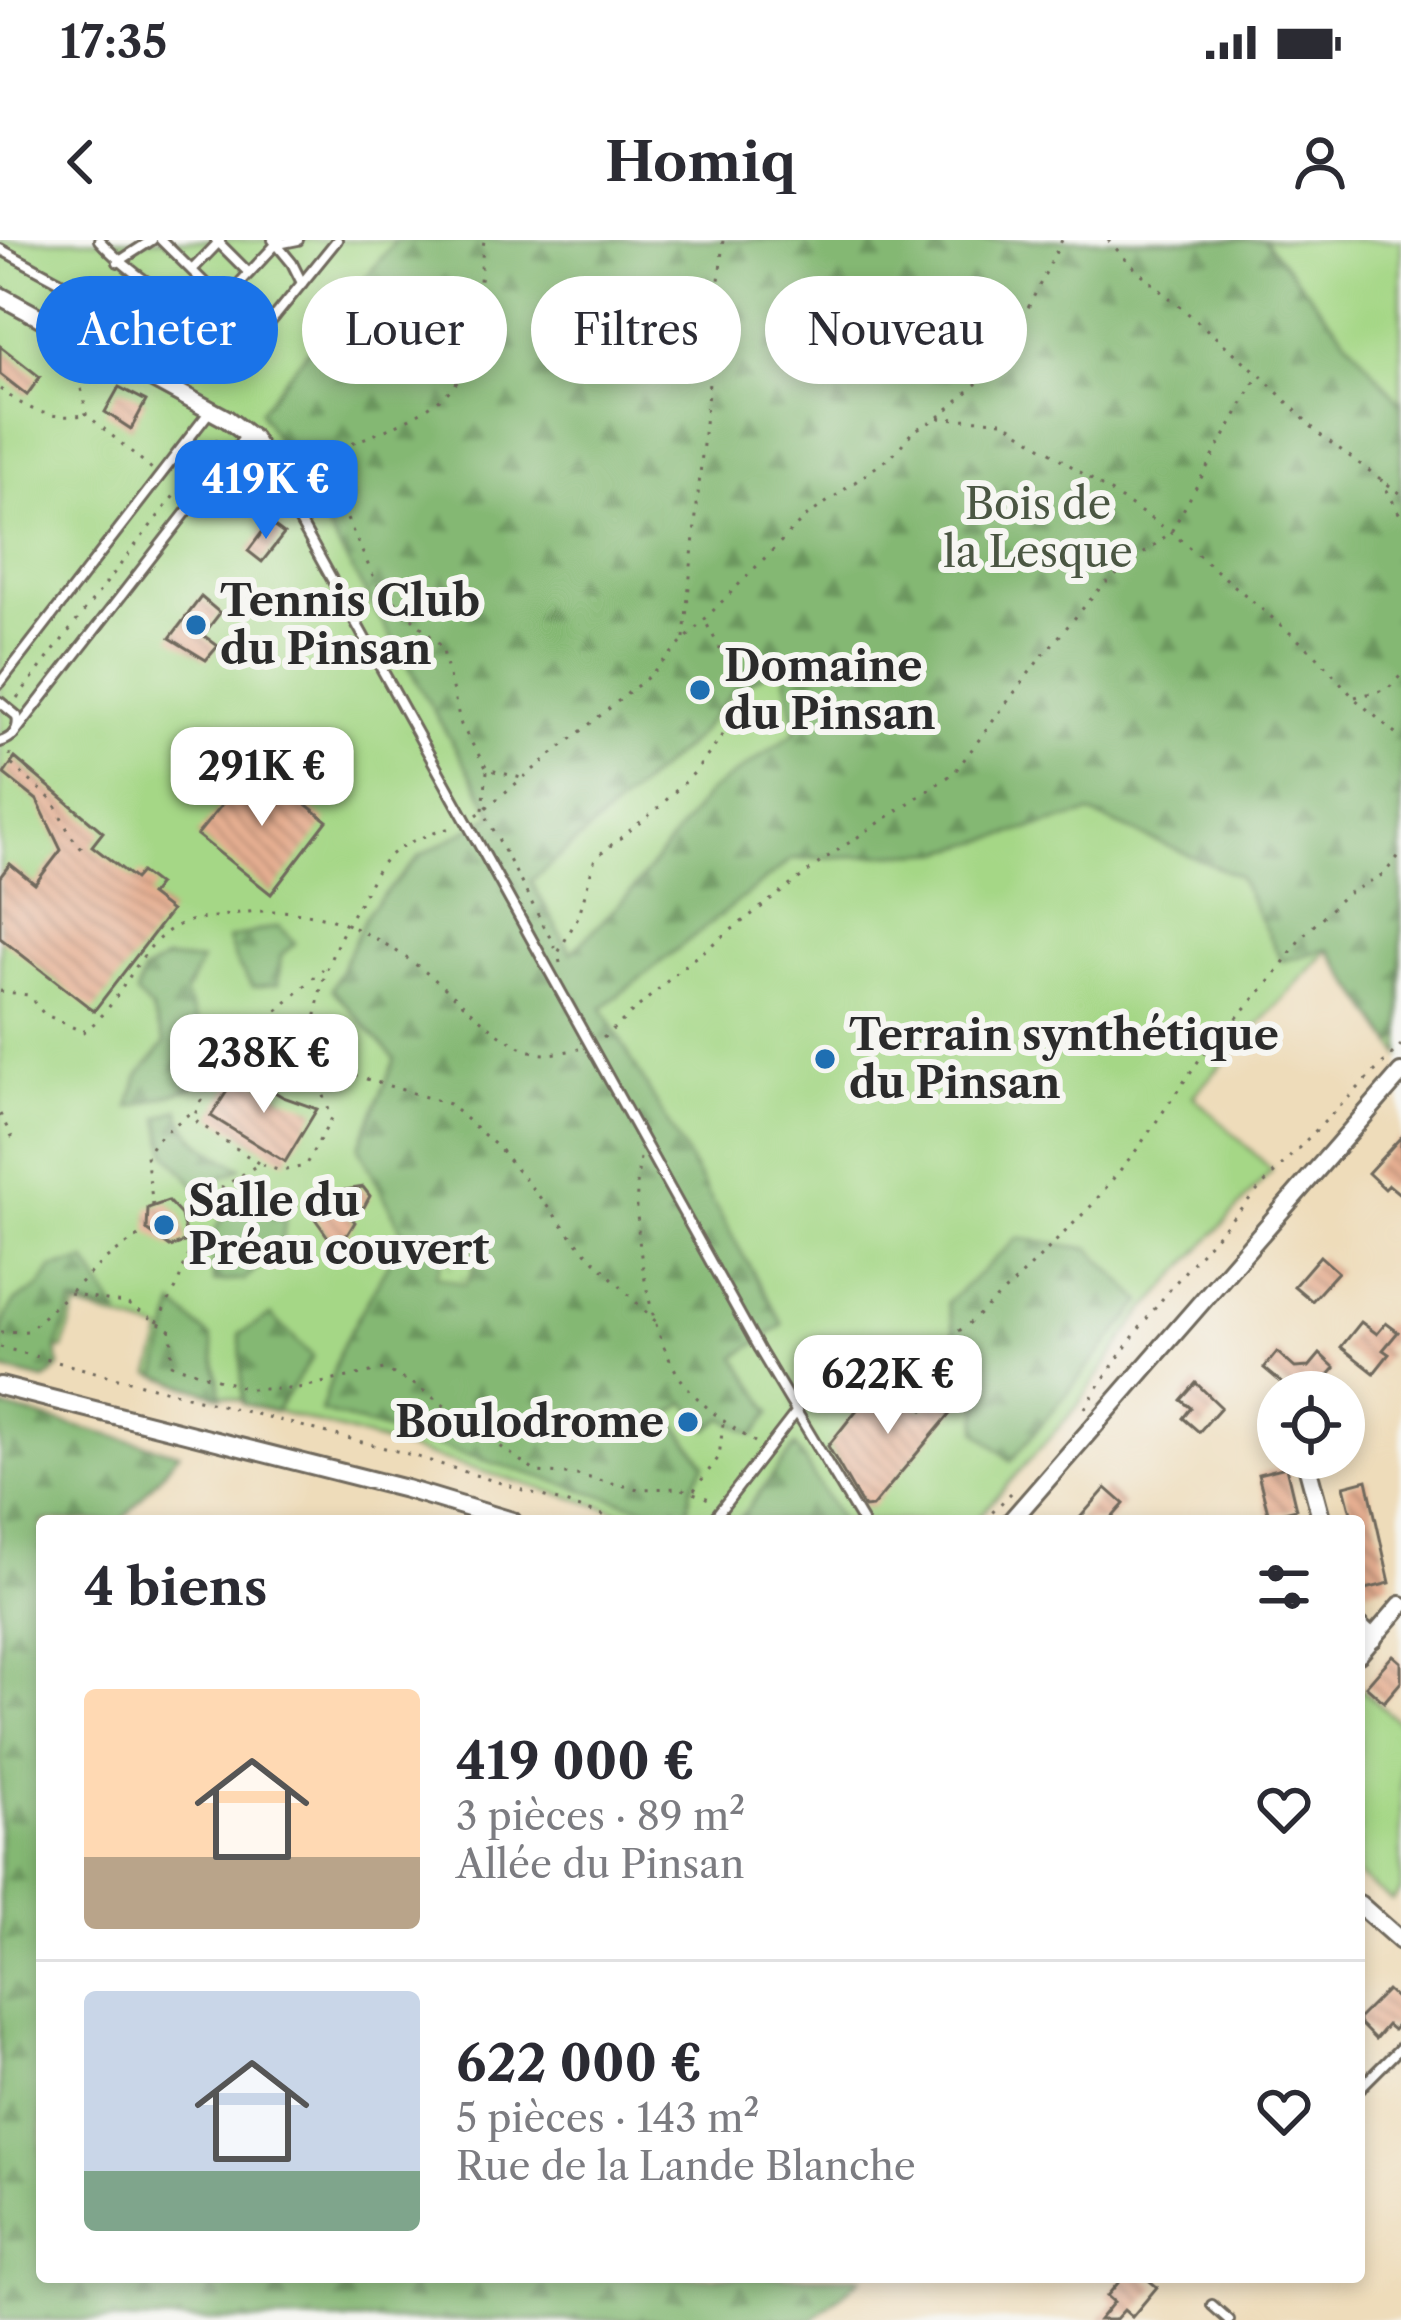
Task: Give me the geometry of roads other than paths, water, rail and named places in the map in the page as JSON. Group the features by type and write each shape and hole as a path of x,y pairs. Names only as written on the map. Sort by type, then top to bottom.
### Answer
{"street":[{"path":"0,296 231,422 247,434 269,466"},
{"path":"1016,1515 1401,1073"},
{"path":"0,1386 361,1477 491,1515"},
{"path":"1311,1479 1320,1515"},
{"path":"1366,1632 1401,1605"},
{"path":"1365,1909 1401,1941"}],"lane":[{"path":"99,240 118,262 141,276"},
{"path":"118,262 156,240 197,276"},
{"path":"246,276 276,241 298,240"},
{"path":"309,276 338,240"},
{"path":"191,270 219,241 249,273"},
{"path":"276,241 302,284 278,313"},
{"path":"0,249 50,276"},
{"path":"0,683 211,410"},
{"path":"7,739 247,434"},
{"path":"269,466 858,1515"},
{"path":"4,705 19,723 7,739"},
{"path":"716,1515 796,1411"},
{"path":"1365,2083 1401,2047"},
{"path":"1213,2305 1229,2320"}],"place":[{"name":"Tennis Club du Pinsan","path":"196,625"},
{"name":"Domaine du Pinsan","path":"700,690"},
{"name":"Terrain synthétique du Pinsan","path":"825,1059"},
{"name":"Salle du Préau couvert","path":"164,1225"},
{"name":"Boulodrome","path":"688,1422"}],"park label":[{"name":"Bois de la Lesque","path":"1038,528"}]}
